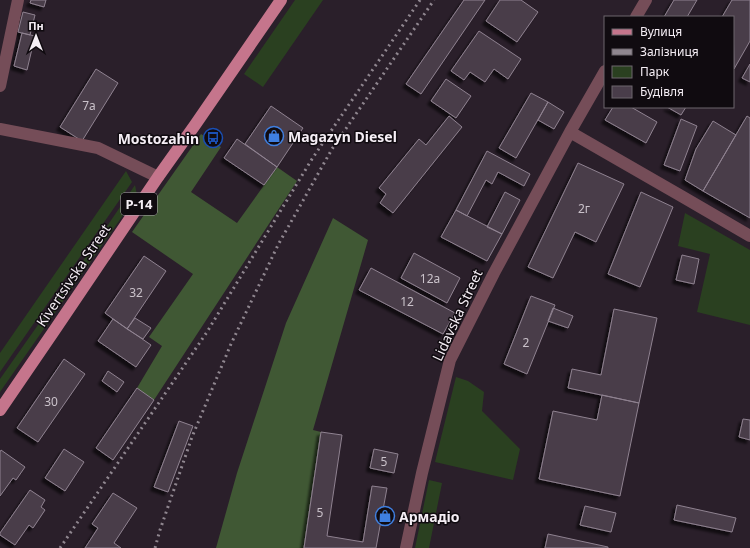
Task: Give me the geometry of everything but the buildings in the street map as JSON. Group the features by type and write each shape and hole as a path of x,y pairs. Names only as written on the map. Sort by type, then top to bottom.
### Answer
{"main road":[{"name":"Kivertsivska Street","path":"0,410 158,177 281,0"}],"street":[{"path":"0,86 18,0"},
{"path":"637,16 646,0"},
{"name":"Lidavska Street","path":"406,548 422,473 450,360 494,273 570,132 604,73"},
{"path":"0,129 98,148 158,177"},
{"path":"570,132 750,236"}],"green space":[{"path":"295,0 323,0 263,87 244,74"},
{"path":"201,134 221,147 191,192 237,223 277,167 297,181 154,400 137,388 162,346 149,337 193,274 132,232"},
{"path":"126,171 132,182 0,372 0,353"},
{"path":"135,185 137,195 0,392 0,379"},
{"path":"685,213 750,250 750,325 697,312 710,254 678,246"},
{"path":"333,218 368,240 313,430 321,432 304,548 216,548 237,473 286,323"},
{"path":"456,377 468,381 484,392 482,411 520,449 513,480 435,462"},
{"path":"429,480 442,483 429,548 415,548"}],"railway":[{"path":"60,548 207,332 312,159 420,0"},
{"path":"155,548 192,437 231,344 278,245 332,149 434,0"}],"place":[{"name":"Magazyn Diesel","path":"274,136"},
{"name":"Mostozahin","path":"213,138"},
{"name":"Армадіо","path":"385,516"}]}
